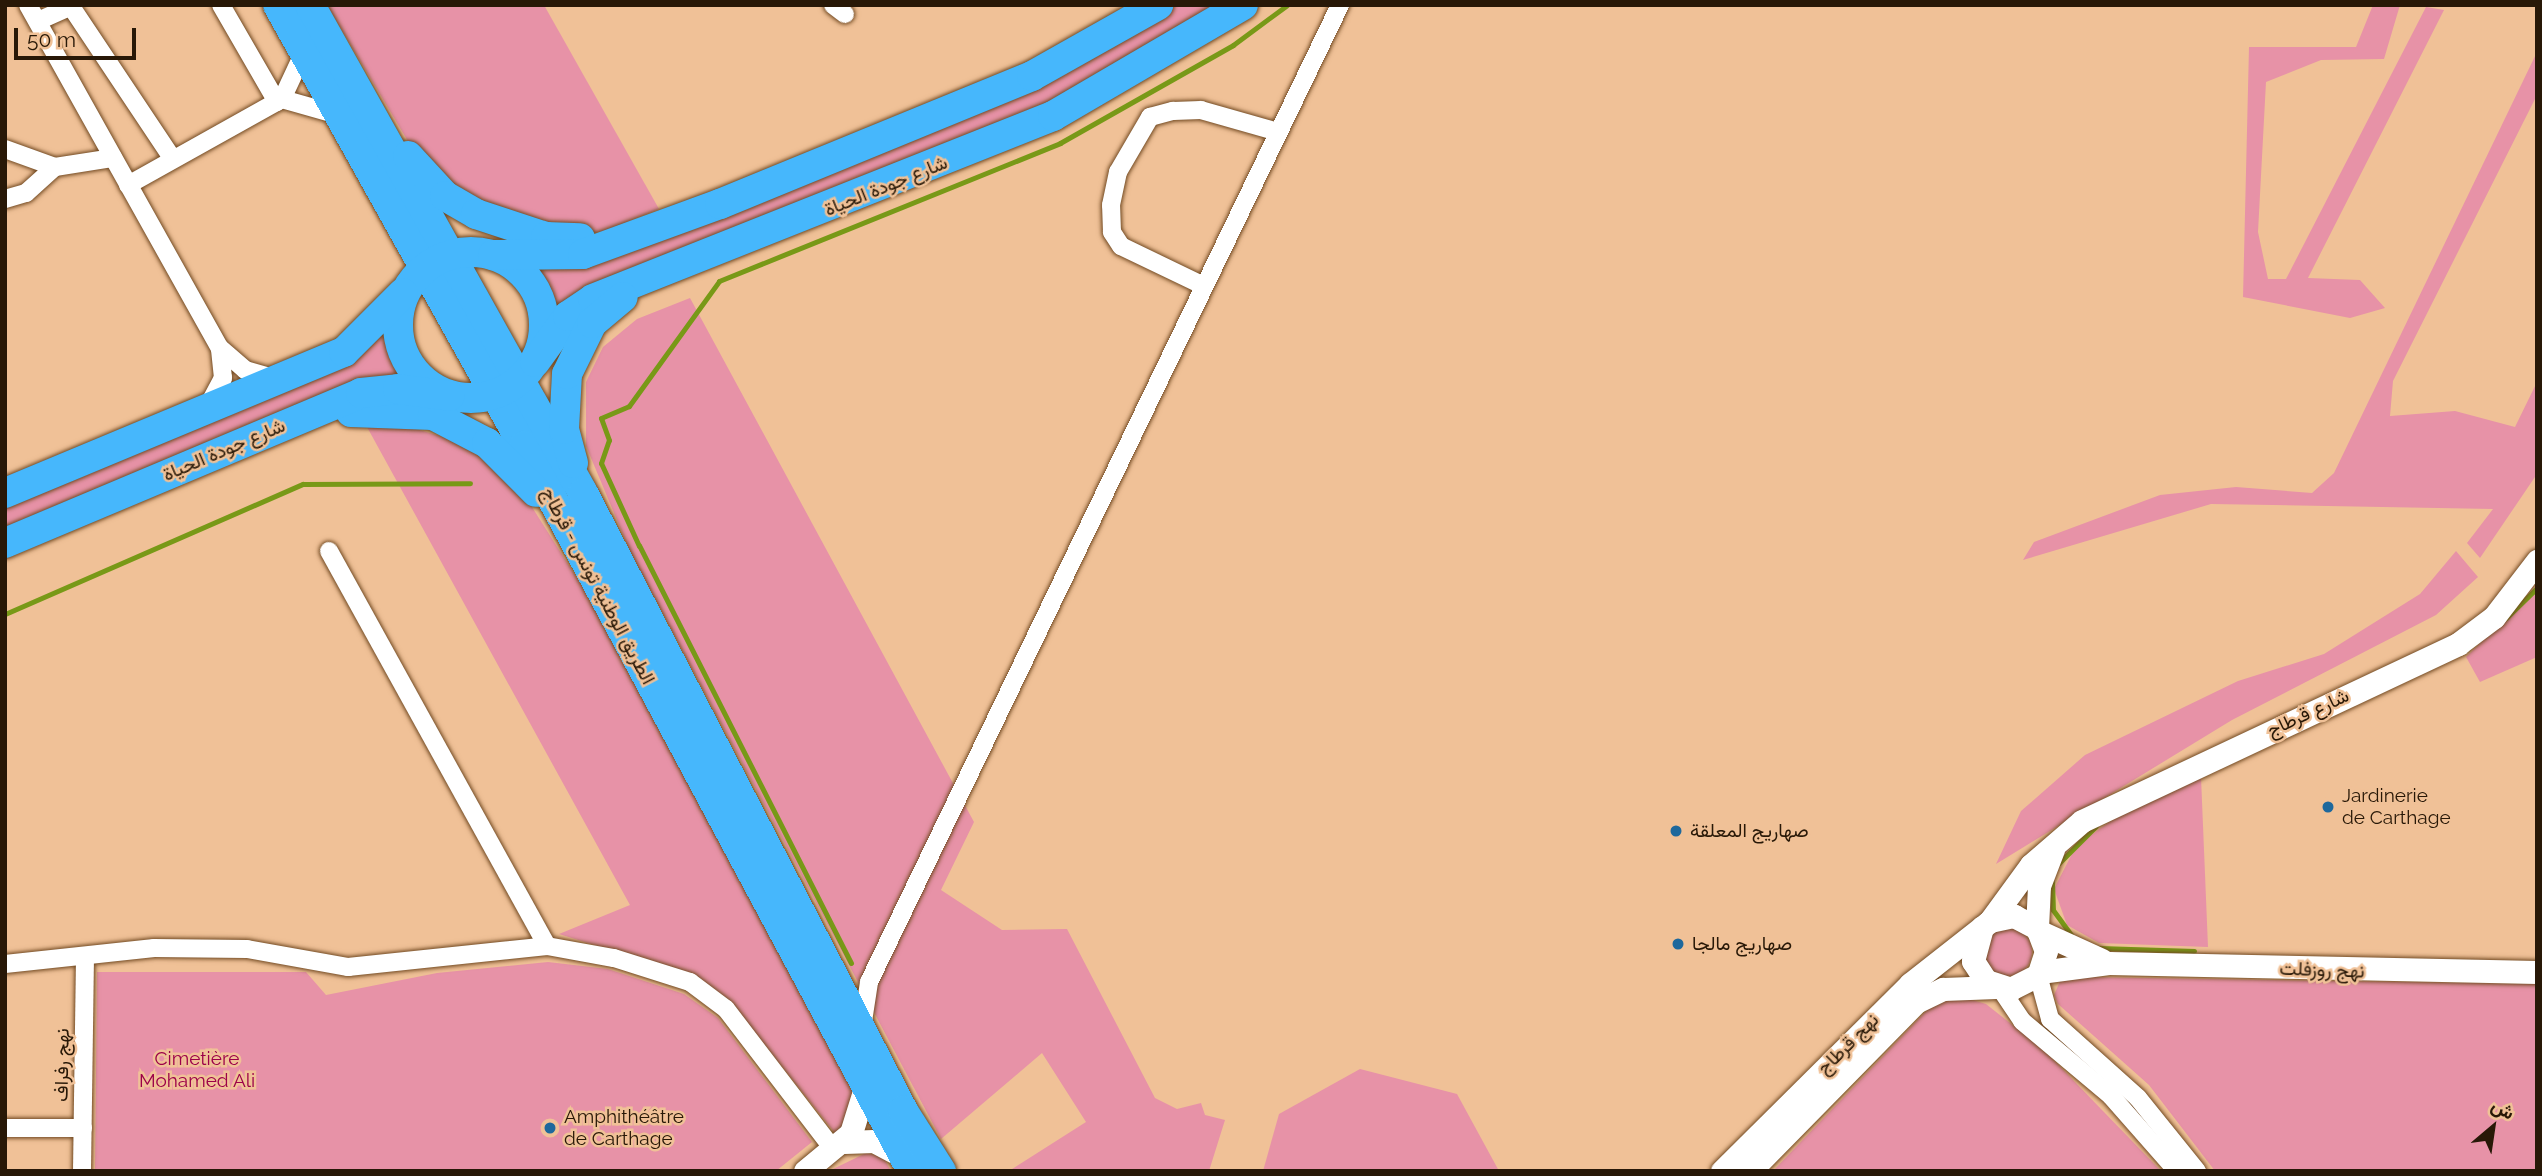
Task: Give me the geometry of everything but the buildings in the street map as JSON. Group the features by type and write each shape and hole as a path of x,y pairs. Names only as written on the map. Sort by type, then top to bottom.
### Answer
{"highway":[{"name":"الطريق الوطنية تونس - قرطاج","path":"278,5 427,270 517,379 583,494 862,1029 941,1171"},
{"name":"الطريق الوطنية تونس - قرطاج","path":"310,5 344,69 427,270"},
{"path":"5,493 344,352 383,317 427,270 493,255 571,255 626,237 955,112 1158,5"},
{"name":"شارع جودة الحياة","path":"5,543 361,393 398,388 450,396 517,379 580,307 1053,116 1243,5"},
{"path":"344,69 445,196 509,229 546,237 626,237"},
{"path":"383,317 406,235"},
{"path":"493,255 536,290 545,326 517,379"},
{"path":"427,270 398,320 402,352 413,372 450,396"},
{"path":"583,494 564,429 567,374 592,323 642,283"},
{"name":"الطريق الوطنية تونس - قرطاج","path":"517,379 562,517 907,1163"},
{"path":"275,427 374,409 433,415 488,443 562,517"}],"street":[{"path":"28,5 220,348 245,370 276,379"},
{"path":"37,21 71,5 172,158"},
{"path":"221,5 280,100"},
{"path":"862,1029 869,982 1340,5"},
{"path":"128,184 280,100 304,52"},
{"path":"280,100 319,105 342,118"},
{"path":"1204,286 1121,246 1112,232 1111,205 1118,172 1150,117 1173,111 1200,110 1278,132"},
{"path":"5,149 55,167 113,158"},
{"path":"5,199 26,193 55,167"},
{"path":"207,408 223,378 220,348"},
{"path":"329,551 547,946"},
{"name":"شارع قرطاج","path":"1986,924 2031,864 2058,840 2113,802 2458,644 2494,617 2537,561"},
{"path":"2058,840 2039,886 2037,929 2046,951 2039,973 2050,1019 2138,1098 2197,1171"},
{"path":"2037,929 2014,916 1986,924 1973,961 1998,988 2022,1021 2127,1112 2177,1171"},
{"name":"نهج قرطاج","path":"1722,1171 1910,984 1986,924"},
{"name":"نهج روزفلت","path":"2037,929 2108,963"},
{"path":"5,964 85,960 154,948 247,949 348,967 547,946 614,958 690,982 726,1009 838,1146"},
{"name":"نهج رفراف","path":"82,1171 85,960"},
{"name":"نهج روزفلت","path":"2039,973 2108,963 2537,972"},
{"path":"1998,988 2021,987 2039,973"},
{"name":"نهج قرطاج","path":"1750,1171 1916,1002 1943,989 1998,988"},
{"path":"805,1171 838,1146 860,1117 865,1088"},
{"path":"5,1128 83,1128"},
{"path":"838,1146 874,1141 907,1163"}],"green space":[{"path":"327,5 544,5 659,209 602,232 544,234 425,170"},
{"path":"1178,5 1224,5 1048,106 553,312 533,267 1128,35"},
{"path":"2373,5 2400,5 2384,59 2321,60 2266,82 2258,232 2268,279 2286,279 2426,7 2444,10 2308,278 2360,280 2385,308 2350,318 2243,297 2249,47 2356,47"},
{"path":"2537,52 2537,95 2393,381 2390,416 2455,411 2515,427 2537,382 2537,474 2480,558 2467,543 2493,509 2211,504 2023,560 2034,542 2160,495 2236,487 2312,493 2334,473"},
{"path":"690,298 974,822 941,890 1002,930 1067,929 1155,1098 1177,1109 1201,1103 1205,1115 1225,1120 1209,1171 1009,1171 1086,1122 1042,1053 941,1139 630,551 586,446 586,382 603,347 637,319"},
{"path":"384,334 405,381 5,532 5,504 349,362"},
{"path":"402,425 461,442 496,462 525,496 580,583 855,1095 846,1126 835,1133 732,1004 694,976 559,934 630,905 367,427"},
{"path":"2456,551 2478,577 2436,615 2232,720 1996,864 2021,811 2085,755 2238,681 2324,654 2420,594"},
{"path":"2537,588 2537,657 2480,682 2466,657"},
{"path":"2201,777 2208,947 2099,943 2067,925 2054,889 2076,846 2126,810"},
{"path":"2008,928 2025,935 2032,952 2025,969 2008,976 1991,969 1984,952 1991,935"},
{"name":"Cimetière Mohamed Ali","path":"548,962 608,969 684,994 718,1018 812,1142 776,1171 95,1171 97,972 306,972 326,995 437,973"},
{"path":"2083,977 2537,984 2537,1171 2215,1171 2149,1085 2058,1004 2054,995 2061,979"},
{"path":"1962,997 1986,1004 2044,1050 2161,1171 1773,1171 1934,1003"},
{"path":"1360,1069 1457,1094 1499,1171 1263,1171 1279,1114"},
{"path":"866,1153 883,1157 891,1171 829,1171"}],"waterway":[{"path":"851,963 639,546 601,463 609,440 601,418 629,406 719,281 1060,143 1233,45 1287,5"},
{"path":"5,614 303,484 470,483"},
{"path":"2506,618 2537,588"},
{"path":"2059,863 2096,826"},
{"path":"2052,882 2053,910 2071,935"},
{"path":"2099,948 2194,951"}],"place":[{"name":"Jardinerie de Carthage","path":"2328,807"},
{"name":"صهاريج المعلقة","path":"1676,831"},
{"name":"صهاريج مالجا","path":"1678,944"},
{"name":"Amphithéâtre de Carthage","path":"550,1128"}]}
